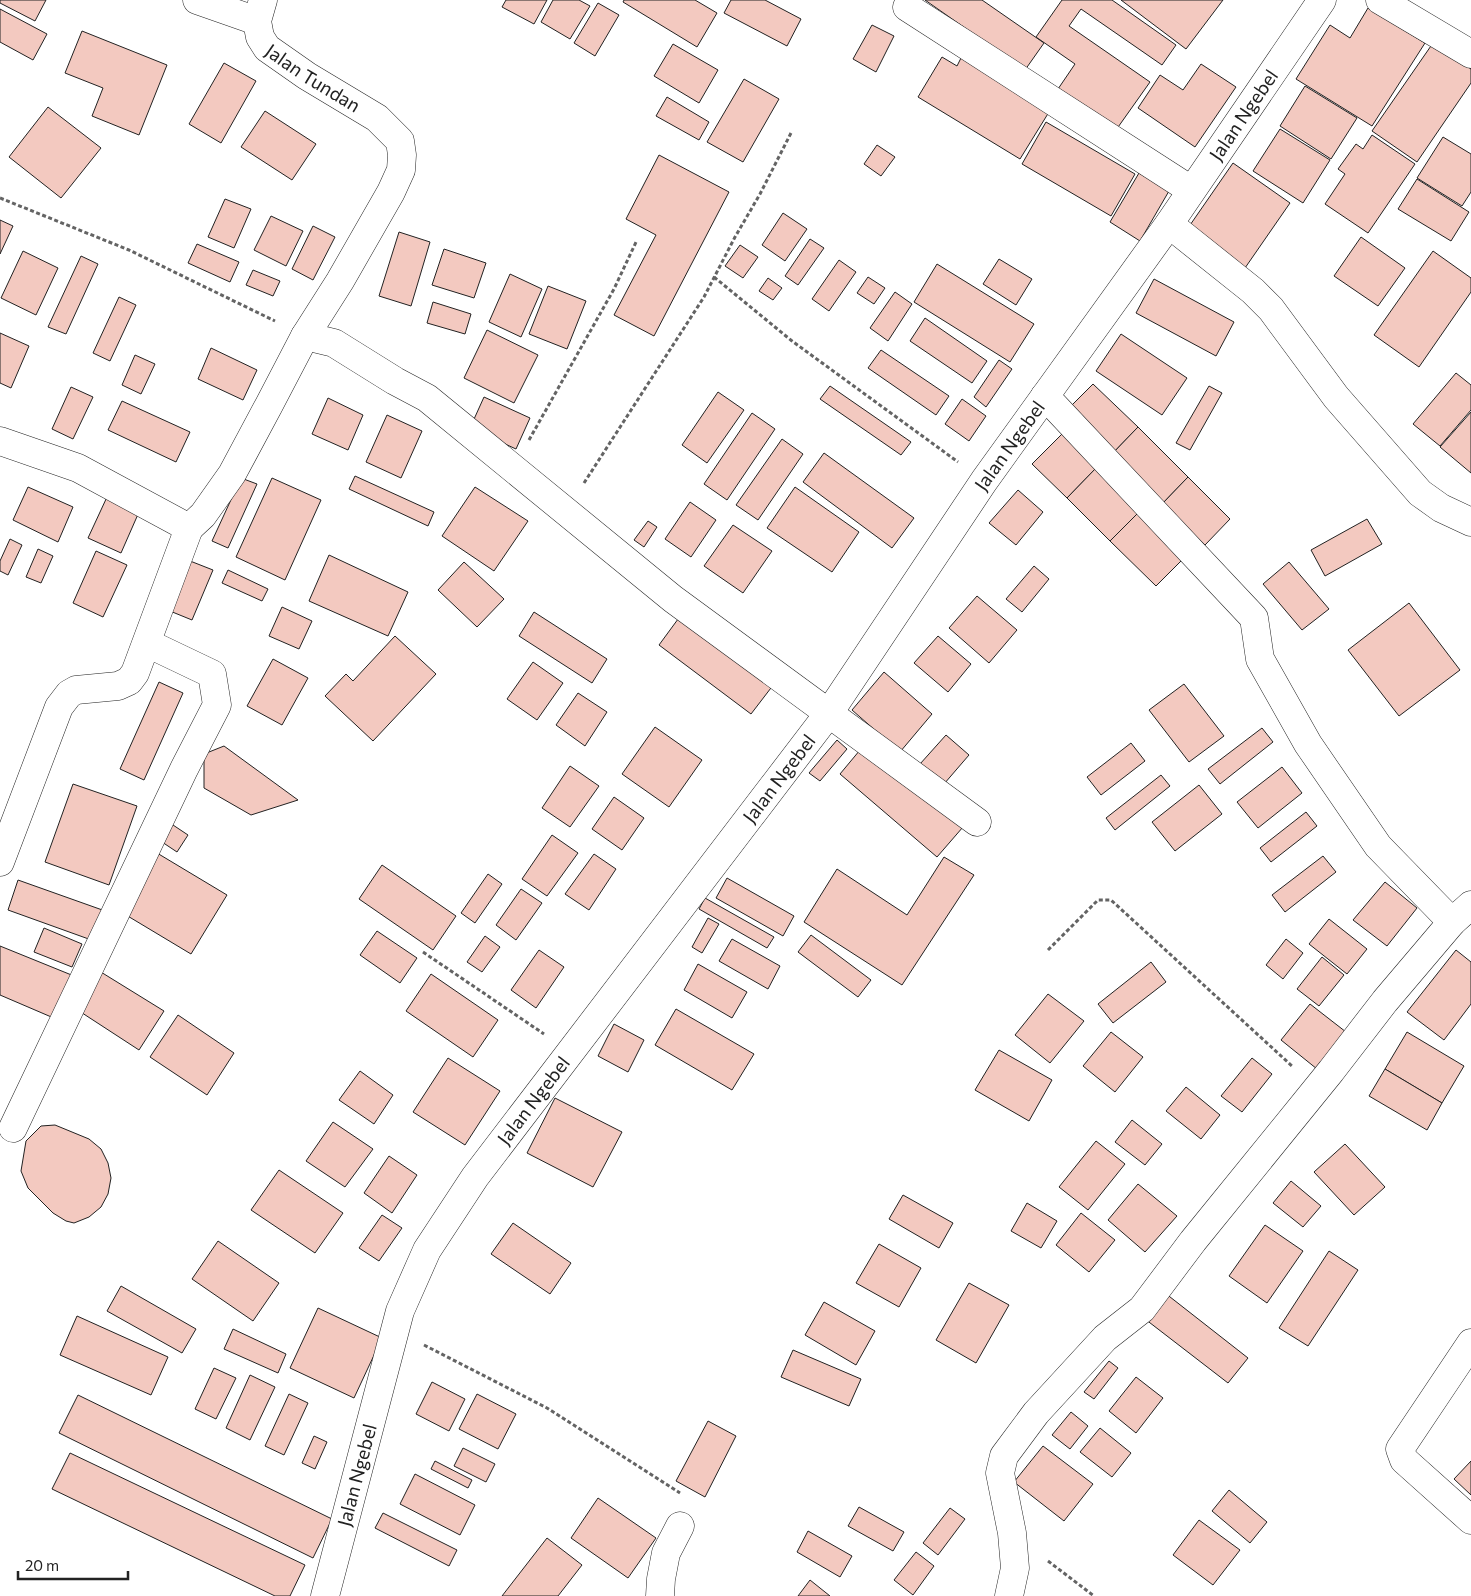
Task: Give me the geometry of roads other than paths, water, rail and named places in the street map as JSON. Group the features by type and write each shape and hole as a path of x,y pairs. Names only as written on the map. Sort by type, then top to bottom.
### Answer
{"street":[{"path":"197,0 260,11"},
{"name":"Jalan Ngebel","path":"325,1596 400,1310 427,1250 476,1177 829,714 984,481 1169,224 1322,0"},
{"path":"1380,0 1471,54"},
{"path":"907,7 1191,190"},
{"name":"Jalan Tundan","path":"189,528 204,515 232,474 305,336 340,281 391,192 401,170 400,141 377,118 307,76 267,48 260,37 260,11"},
{"path":"1169,224 1252,291 1271,310 1336,397 1420,493 1441,508 1471,522"},
{"path":"305,336 334,343 394,381 427,398 673,599 977,822"},
{"path":"1009,1596 1015,1568 1012,1533 1000,1473 1004,1456 1036,1413 1104,1338 1142,1308 1193,1240 1385,1001 1461,914 1378,846 1308,744 1260,660 1254,618 1045,396"},
{"path":"0,440 78,468 189,528 135,674 118,686 76,690 69,694 58,707 0,862"},
{"path":"13,1128 180,778 217,705 212,674 147,643"},
{"path":"1471,1343 1400,1449 1404,1460 1471,1520"},
{"path":"660,1596 666,1553 680,1526"}]}
